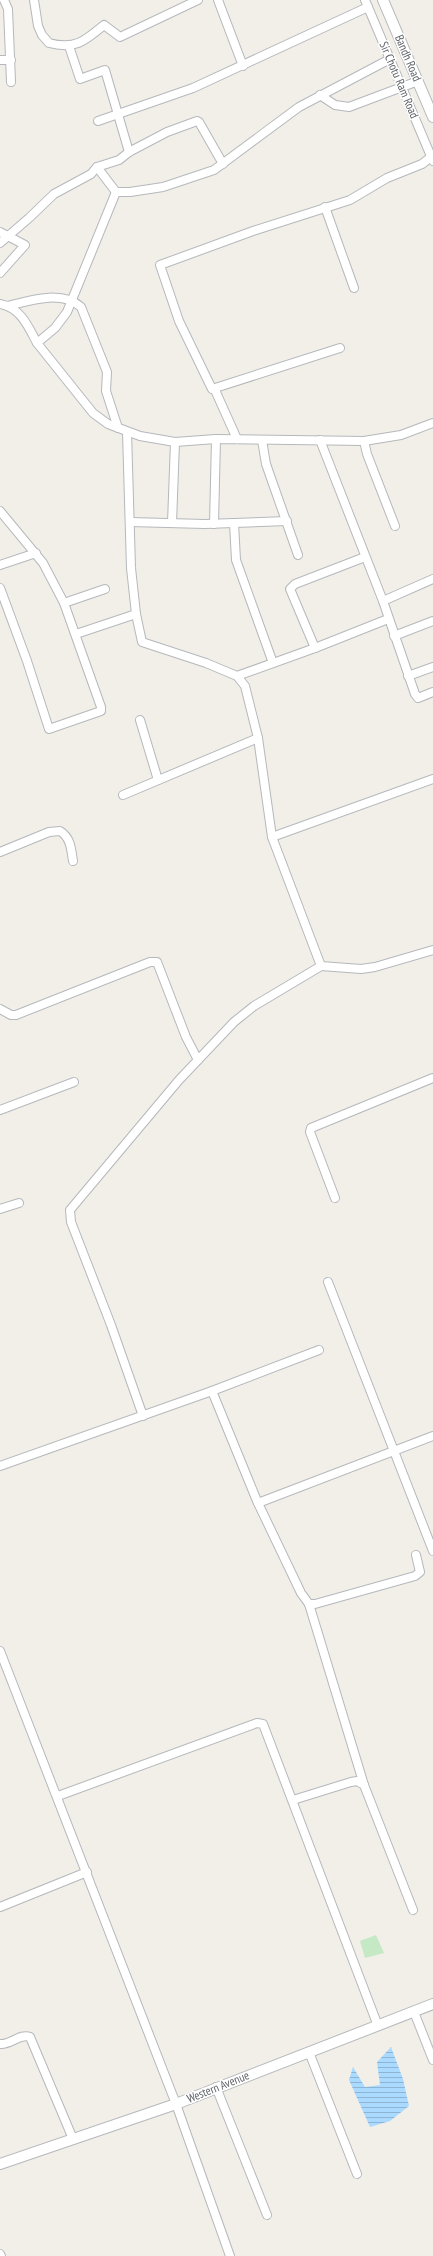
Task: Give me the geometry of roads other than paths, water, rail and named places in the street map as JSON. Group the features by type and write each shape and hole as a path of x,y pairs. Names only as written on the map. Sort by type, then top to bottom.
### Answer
{"street":[{"path":"4,0 8,9 11,82"},
{"path":"34,0 42,35 49,43 68,46 85,41 104,25 120,37 198,0"},
{"path":"218,0 243,66"},
{"name":"Bandh Road","path":"383,0 433,117"},
{"path":"98,121 193,88 243,66 367,4"},
{"name":"Sir Chotu Ram Road","path":"367,4 432,159"},
{"path":"68,46 80,79 105,70 129,152"},
{"path":"116,192 130,192 163,186 208,173 223,164 292,111 390,59"},
{"path":"0,60 11,60"},
{"path":"320,95 335,105 349,107 418,81"},
{"path":"0,243 4,234 29,218 54,194 91,174 96,167 119,160 129,152 167,132 197,121 223,164"},
{"path":"237,439 215,390 211,388 187,340 172,302 160,265 253,231 354,198 387,178 432,159"},
{"path":"96,167 116,192"},
{"path":"37,343 60,324 73,299 116,192"},
{"path":"325,208 354,288"},
{"path":"0,273 26,245 4,234"},
{"path":"4,305 45,298 73,299 85,313 105,366 107,375 106,391 118,428"},
{"path":"4,305 15,309 21,316 37,343 93,414 127,432 175,442 216,439 364,441 401,434 433,423"},
{"path":"215,390 340,348"},
{"path":"127,432 131,568 140,638 144,644 206,663 237,676 245,686 249,696 258,738 272,837 321,966"},
{"path":"214,524 216,439"},
{"path":"262,440 266,464 298,555"},
{"path":"320,440 382,601 408,676 418,698 433,692"},
{"path":"364,441 367,454 395,526"},
{"path":"172,523 175,442"},
{"path":"0,511 36,553 64,603 101,709 99,712 50,730 27,661 0,588"},
{"path":"130,522 214,524 287,521"},
{"path":"234,523 236,560 273,663"},
{"path":"0,565 36,553"},
{"path":"315,648 290,593 292,586 364,557"},
{"path":"382,601 433,579"},
{"path":"64,603 105,589"},
{"path":"76,634 136,614"},
{"path":"237,676 315,648 388,619"},
{"path":"394,636 433,621"},
{"path":"408,676 433,667"},
{"path":"140,720 158,780"},
{"path":"123,795 258,738"},
{"path":"272,837 433,780"},
{"path":"0,852 49,832 60,831 65,834 70,844 72,860"},
{"path":"144,1416 71,1222 70,1210 198,1060 243,1015 321,966 362,969 375,967 433,950"},
{"path":"0,1009 11,1015 16,1015 150,962 156,962 186,1038 198,1060"},
{"path":"335,1198 310,1132 310,1128 433,1078"},
{"path":"0,1110 74,1082"},
{"path":"0,1209 19,1203"},
{"path":"328,1282 433,1551"},
{"path":"0,1466 144,1416 319,1350"},
{"path":"212,1391 258,1503 301,1593 309,1604 364,1785 413,1910"},
{"path":"258,1503 433,1436"},
{"path":"309,1604 315,1604 415,1576 420,1572 416,1555"},
{"path":"0,1651 58,1796 176,2104 230,2256"},
{"path":"58,1796 261,1723 265,1727 378,2026"},
{"path":"293,1800 351,1782 357,1781 364,1785"},
{"path":"0,1907 87,1872"},
{"name":"Western Avenue","path":"0,2164 176,2104 216,2087 433,2004"},
{"path":"414,2012 433,2060"},
{"path":"0,2044 7,2044 22,2036 30,2037 73,2139"},
{"path":"309,2052 357,2174"},
{"path":"216,2087 267,2215"}],"water":[{"path":"391,2047 403,2079 409,2106 390,2121 370,2127 349,2080 353,2067 365,2087 380,2085 377,2062"}]}
